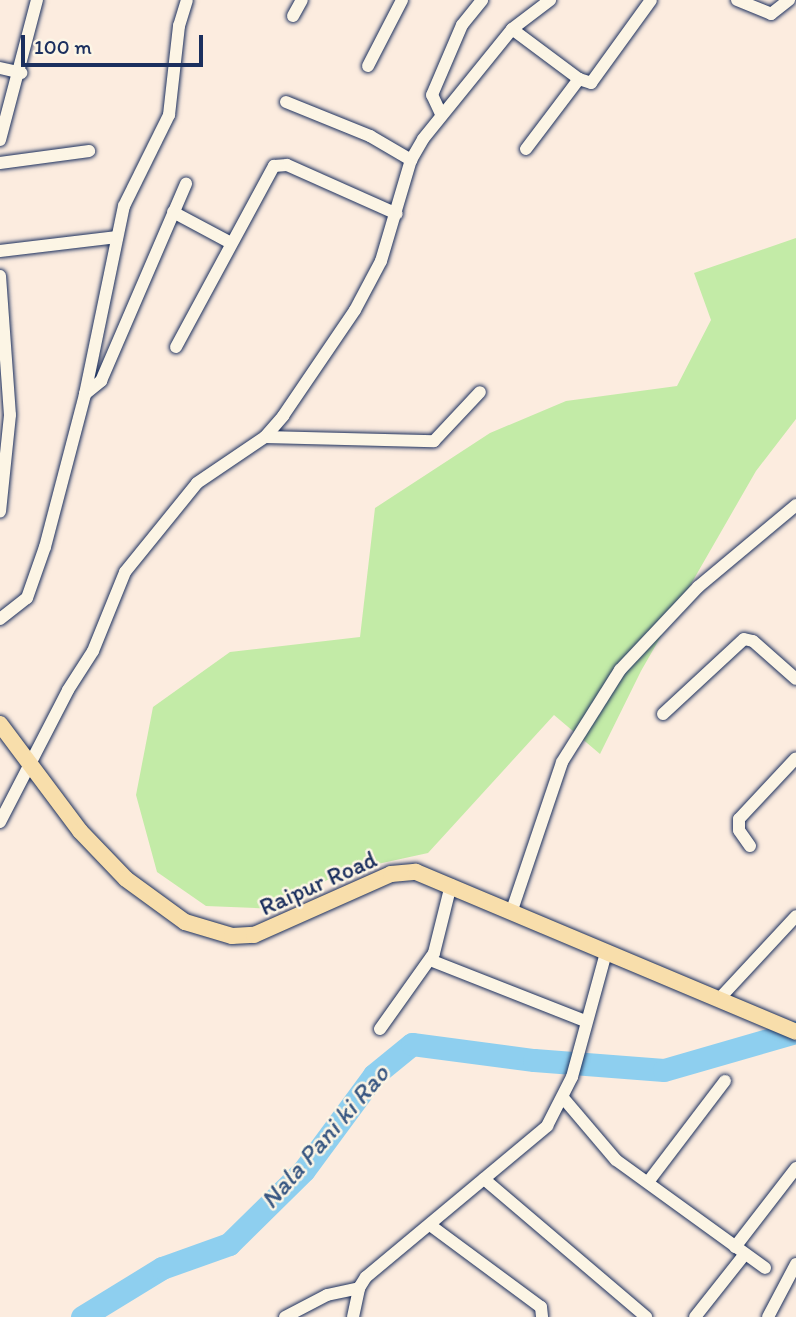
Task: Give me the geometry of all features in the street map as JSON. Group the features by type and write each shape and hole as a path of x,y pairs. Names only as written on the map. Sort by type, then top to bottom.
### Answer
{"main road":[{"name":"Raipur Road","path":"0,724 23,749 80,831 126,879 185,922 214,932 254,935 275,929 391,874 416,872 796,1032"}],"street":[{"path":"0,140 21,73 37,0"},
{"path":"0,619 31,591 85,394 128,195 169,115 179,26 187,0"},
{"path":"293,16 302,0"},
{"path":"368,66 402,0"},
{"path":"441,114 432,95 462,25 482,0"},
{"path":"0,822 33,765 68,690 93,651 125,572 155,529 197,483 265,437 355,310 381,261 411,160 441,114 512,29 550,0"},
{"path":"512,29 579,79 593,82 651,0"},
{"path":"737,0 771,14 789,0"},
{"path":"0,68 21,73"},
{"path":"526,149 579,79"},
{"path":"286,102 370,136 411,160"},
{"path":"0,163 89,151"},
{"path":"176,346 276,164 287,165 397,214"},
{"path":"85,394 101,381 186,184"},
{"path":"173,212 231,243"},
{"path":"0,251 117,237"},
{"path":"0,276 9,462 0,511"},
{"path":"265,437 434,440 480,392"},
{"path":"511,913 562,762 620,670 698,587 796,505"},
{"path":"663,714 739,640 753,641 796,679"},
{"path":"750,846 739,830 739,820 796,758"},
{"path":"380,1029 430,960 451,885"},
{"path":"719,999 796,916"},
{"path":"285,1317 327,1295 359,1288 541,1132 564,1099 572,1077 580,1038 606,953"},
{"path":"430,960 585,1021"},
{"path":"648,1182 726,1081"},
{"path":"564,1099 603,1149 765,1268"},
{"path":"695,1317 796,1168"},
{"path":"484,1179 646,1317"},
{"path":"430,1225 541,1307 542,1317"},
{"path":"768,1317 796,1264"},
{"path":"353,1317 359,1288"}],"green space":[{"path":"796,238 796,419 756,471 641,671 600,754 554,715 428,853 341,872 277,909 206,906 157,872 136,795 153,707 230,652 360,637 375,508 490,433 566,401 677,386 711,320 694,273"}],"waterway":[{"name":"Nala Pani ki Rao","path":"82,1317 162,1268 229,1244 304,1170 374,1075 412,1044 534,1060 664,1070 796,1032"}]}
